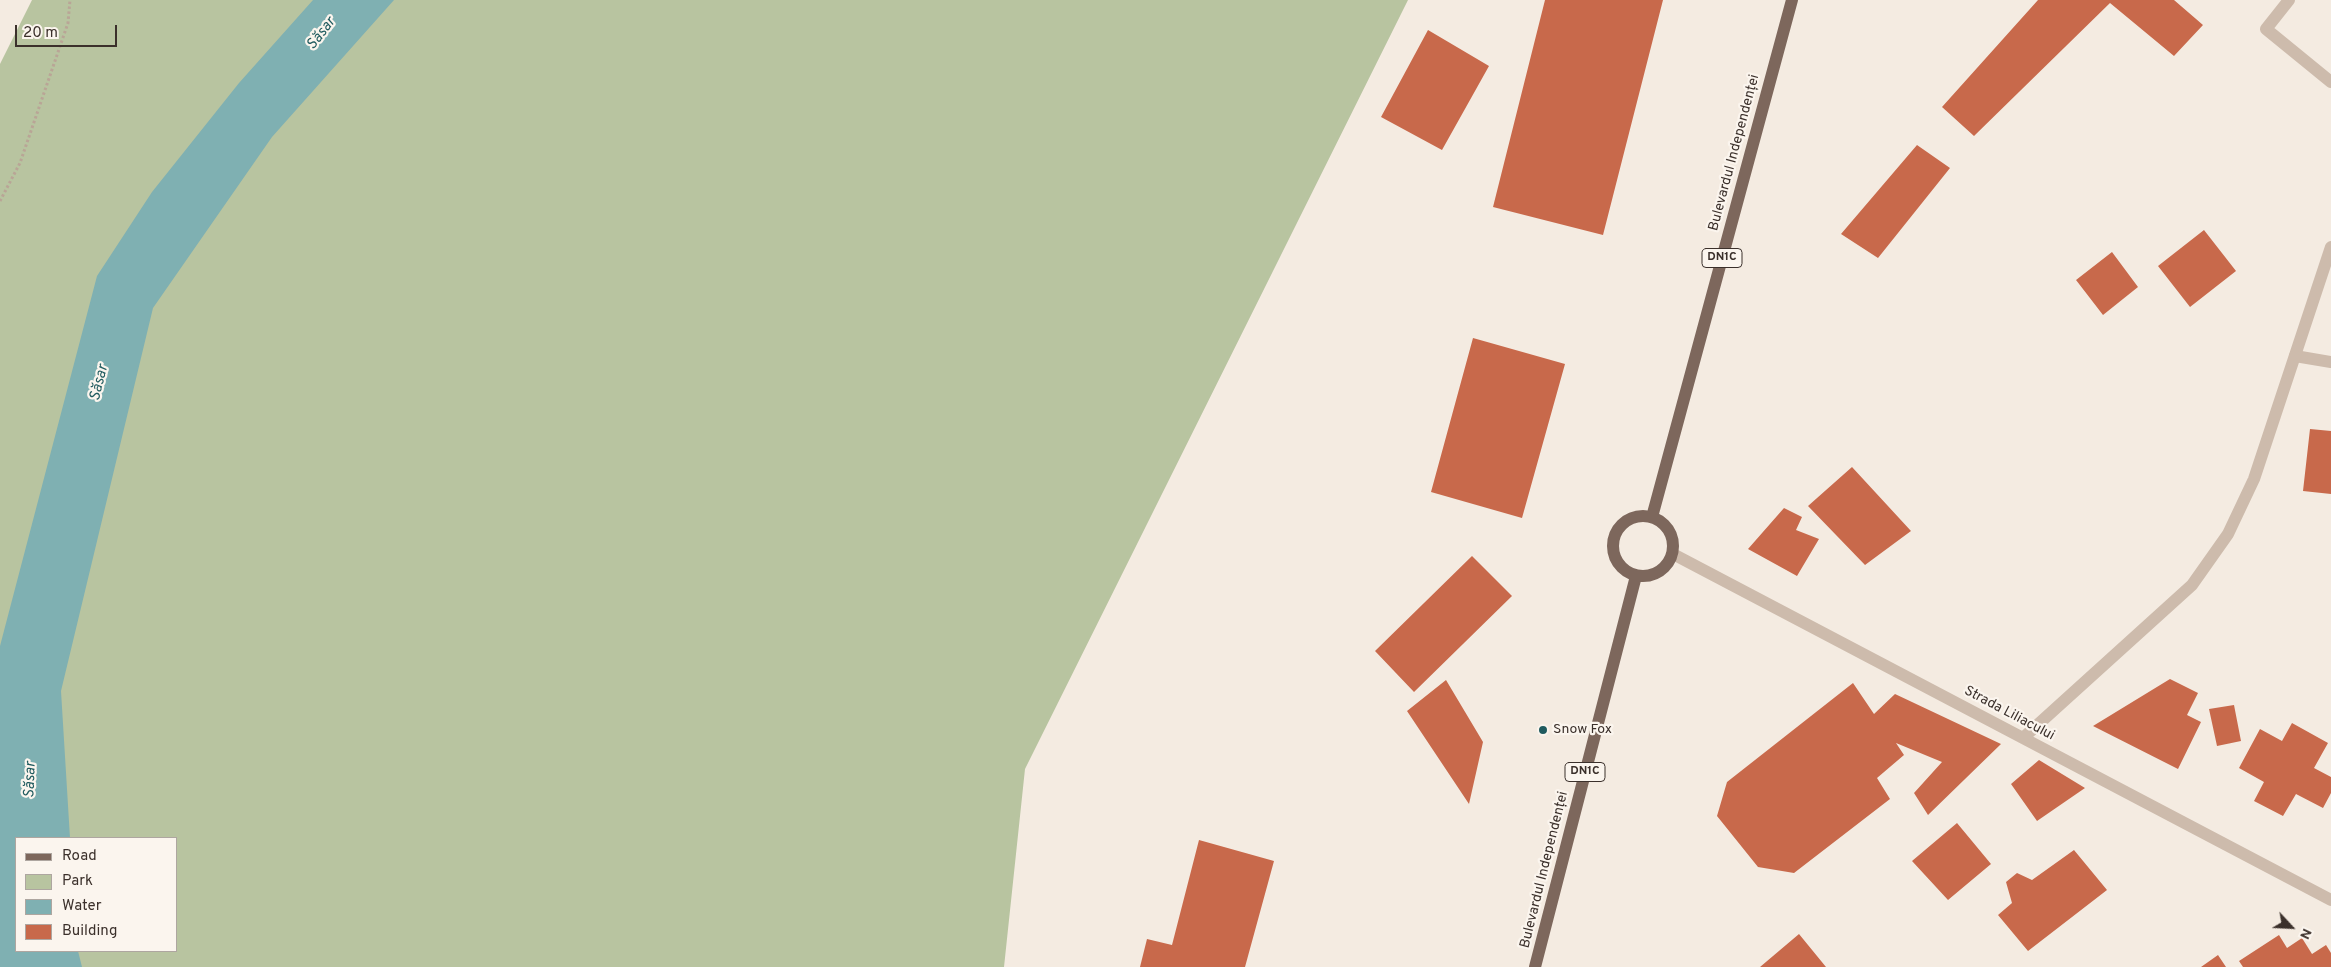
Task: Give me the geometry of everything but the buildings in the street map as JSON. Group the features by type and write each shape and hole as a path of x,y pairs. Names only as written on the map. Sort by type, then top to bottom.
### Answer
{"main road":[{"name":"Bulevardul Independenței","path":"1652,517 1792,0"},
{"path":"1635,516 1652,517 1666,526 1674,542 1673,554 1666,566 1656,574 1636,576 1622,569 1614,555 1614,539 1622,524 1635,516"},
{"name":"Bulevardul Independenței","path":"1535,967 1636,576"}],"street":[{"path":"2289,0 2266,29 2331,82"},
{"path":"2023,738 2192,585 2228,534 2254,479 2331,247"},
{"path":"2295,356 2331,362"},
{"name":"Strada Liliacului","path":"1673,554 2331,900"}],"path":[{"path":"0,202 20,163 68,24 70,0"}],"green space":[{"path":"32,0 1408,0 1025,769 1004,967 0,967 0,64"}],"water":[{"name":"Săsar","path":"313,0 394,0 272,137 153,308 61,691 70,837 15,837 15,952 78,952 82,967 0,967 0,646 97,276 152,192 239,83"}],"place":[{"name":"Snow Fox","path":"1543,730"}]}
